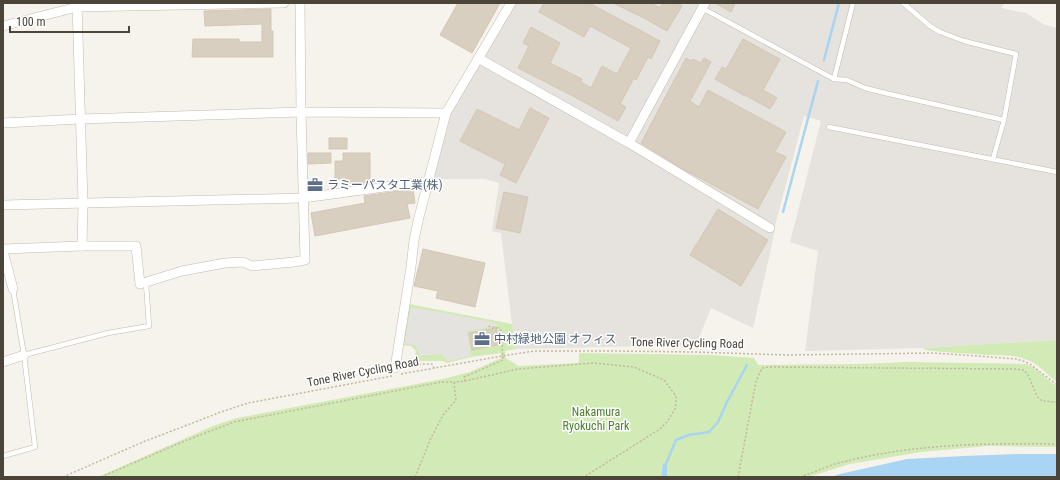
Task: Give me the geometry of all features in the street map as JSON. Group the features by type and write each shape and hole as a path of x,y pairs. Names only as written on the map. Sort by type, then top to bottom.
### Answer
{"street":[{"path":"3,26 77,5 284,3"},
{"path":"13,288 3,250 82,246 136,246 140,284 182,271 225,263 243,262 252,266 306,260 301,112 300,3"},
{"path":"395,368 414,240 446,113 511,3"},
{"path":"77,5 83,203 82,246"},
{"path":"628,143 703,6"},
{"path":"478,58 628,143 770,228"},
{"path":"3,123 301,112 446,113"},
{"path":"3,205 304,198 428,182"},
{"path":"3,362 24,355"}],"lane":[{"path":"834,78 853,3"},
{"path":"903,3 930,26 940,32 964,41 1016,54 1004,120 993,160"},
{"path":"703,6 834,78 847,80 865,88 885,93 1004,120"},
{"path":"829,127 1057,172"},
{"path":"24,355 108,333 149,326 146,283"},
{"path":"3,456 35,447 24,355 13,288"}],"path":[{"path":"465,380 464,377 503,360 501,330 487,326"},
{"name":"Tone River Cycling Road","path":"63,477 150,440 248,403 534,351 772,354 933,353 986,356 1024,361 1057,385"},
{"path":"101,477 234,422 441,382 455,382 518,369 593,363 634,367 664,380 676,396 675,410 667,422 660,429 584,477"},
{"path":"395,368 421,364 432,364 434,368"},
{"path":"738,477 756,382 762,368 1016,369 1024,370 1028,375 1037,396 1042,401 1057,402"},
{"path":"414,477 443,415 456,400 455,382"},
{"path":"800,477 834,465 880,454 923,448 984,444 1057,444"}],"shaded area":[{"path":"515,3 1005,3 1001,8 1026,13 1043,24 1057,28 1057,340 924,348 805,351 818,251 790,242 821,121 804,116 775,226 753,328 711,308 696,345 516,349 501,233 492,231 499,183 485,179 433,179 449,115"},
{"path":"411,307 497,323 497,326 467,331 471,356 447,361 442,354 420,356 415,345 404,344"}],"green space":[{"name":"Nakamura Ryokuchi Park","path":"409,304 512,324 516,349 505,351 506,358 518,366 578,363 579,353 710,355 754,358 758,365 908,362 1027,364 1057,387 1057,447 988,446 921,452 850,464 808,477 667,477 667,464 663,463 661,477 98,477 213,426 237,418 443,379 470,372 501,358 501,353 471,357 447,363 443,361 413,361 416,351 411,346 403,345"},
{"path":"1057,340 1057,382 1041,368 1026,359 1009,356 933,351 925,350 924,348"}],"water":[{"path":"1057,454 1057,477 831,477 907,459"},
{"path":"663,463 667,464 667,477 661,477"}],"building":[{"path":"458,3 500,3 472,53 440,35"},
{"path":"544,3 589,3 660,41 651,59 648,57 636,80 634,78 620,104 626,107 618,121 518,68 529,46 523,43 531,27 560,43 550,63 582,79 581,82 591,88 602,66 617,74 631,48 590,26 584,37 539,12"},
{"path":"613,3 651,3 660,8 663,3 678,3 682,6 667,31"},
{"path":"715,3 735,3 731,12"},
{"path":"271,9 273,57 192,57 193,39 239,39 239,42 262,42 262,24 205,26 204,11"},
{"path":"743,39 780,59 763,90 777,98 770,109 715,79 722,67 726,69"},
{"path":"686,58 691,61 693,59 701,63 704,58 711,62 690,101 699,107 708,90 786,132 775,152 786,157 758,209 683,169 641,143"},
{"path":"530,108 549,118 516,183 500,175 505,164 460,141 477,109 519,130"},
{"path":"329,138 347,138 347,149 329,149"},
{"path":"308,153 331,153 331,163 308,164"},
{"path":"343,153 370,153 370,183 343,183 343,179 335,179 335,161 343,161"},
{"path":"413,189 415,203 407,204 410,218 315,236 311,213 365,203 364,196"},
{"path":"504,192 528,197 520,233 496,228"},
{"path":"718,209 768,240 741,286 690,255"},
{"path":"423,249 485,263 475,307 436,298 438,291 414,286"},
{"path":"496,328 498,345 472,350 469,333"}],"waterway":[{"path":"824,60 839,3"},
{"path":"783,212 818,81"},
{"path":"665,466 676,440 689,435 709,432 718,422 747,365"}],"place":[{"name":"ラミーパスタ工業(株)","path":"315,185"},
{"name":"中村緑地公園 オフィス","path":"482,339"}]}
